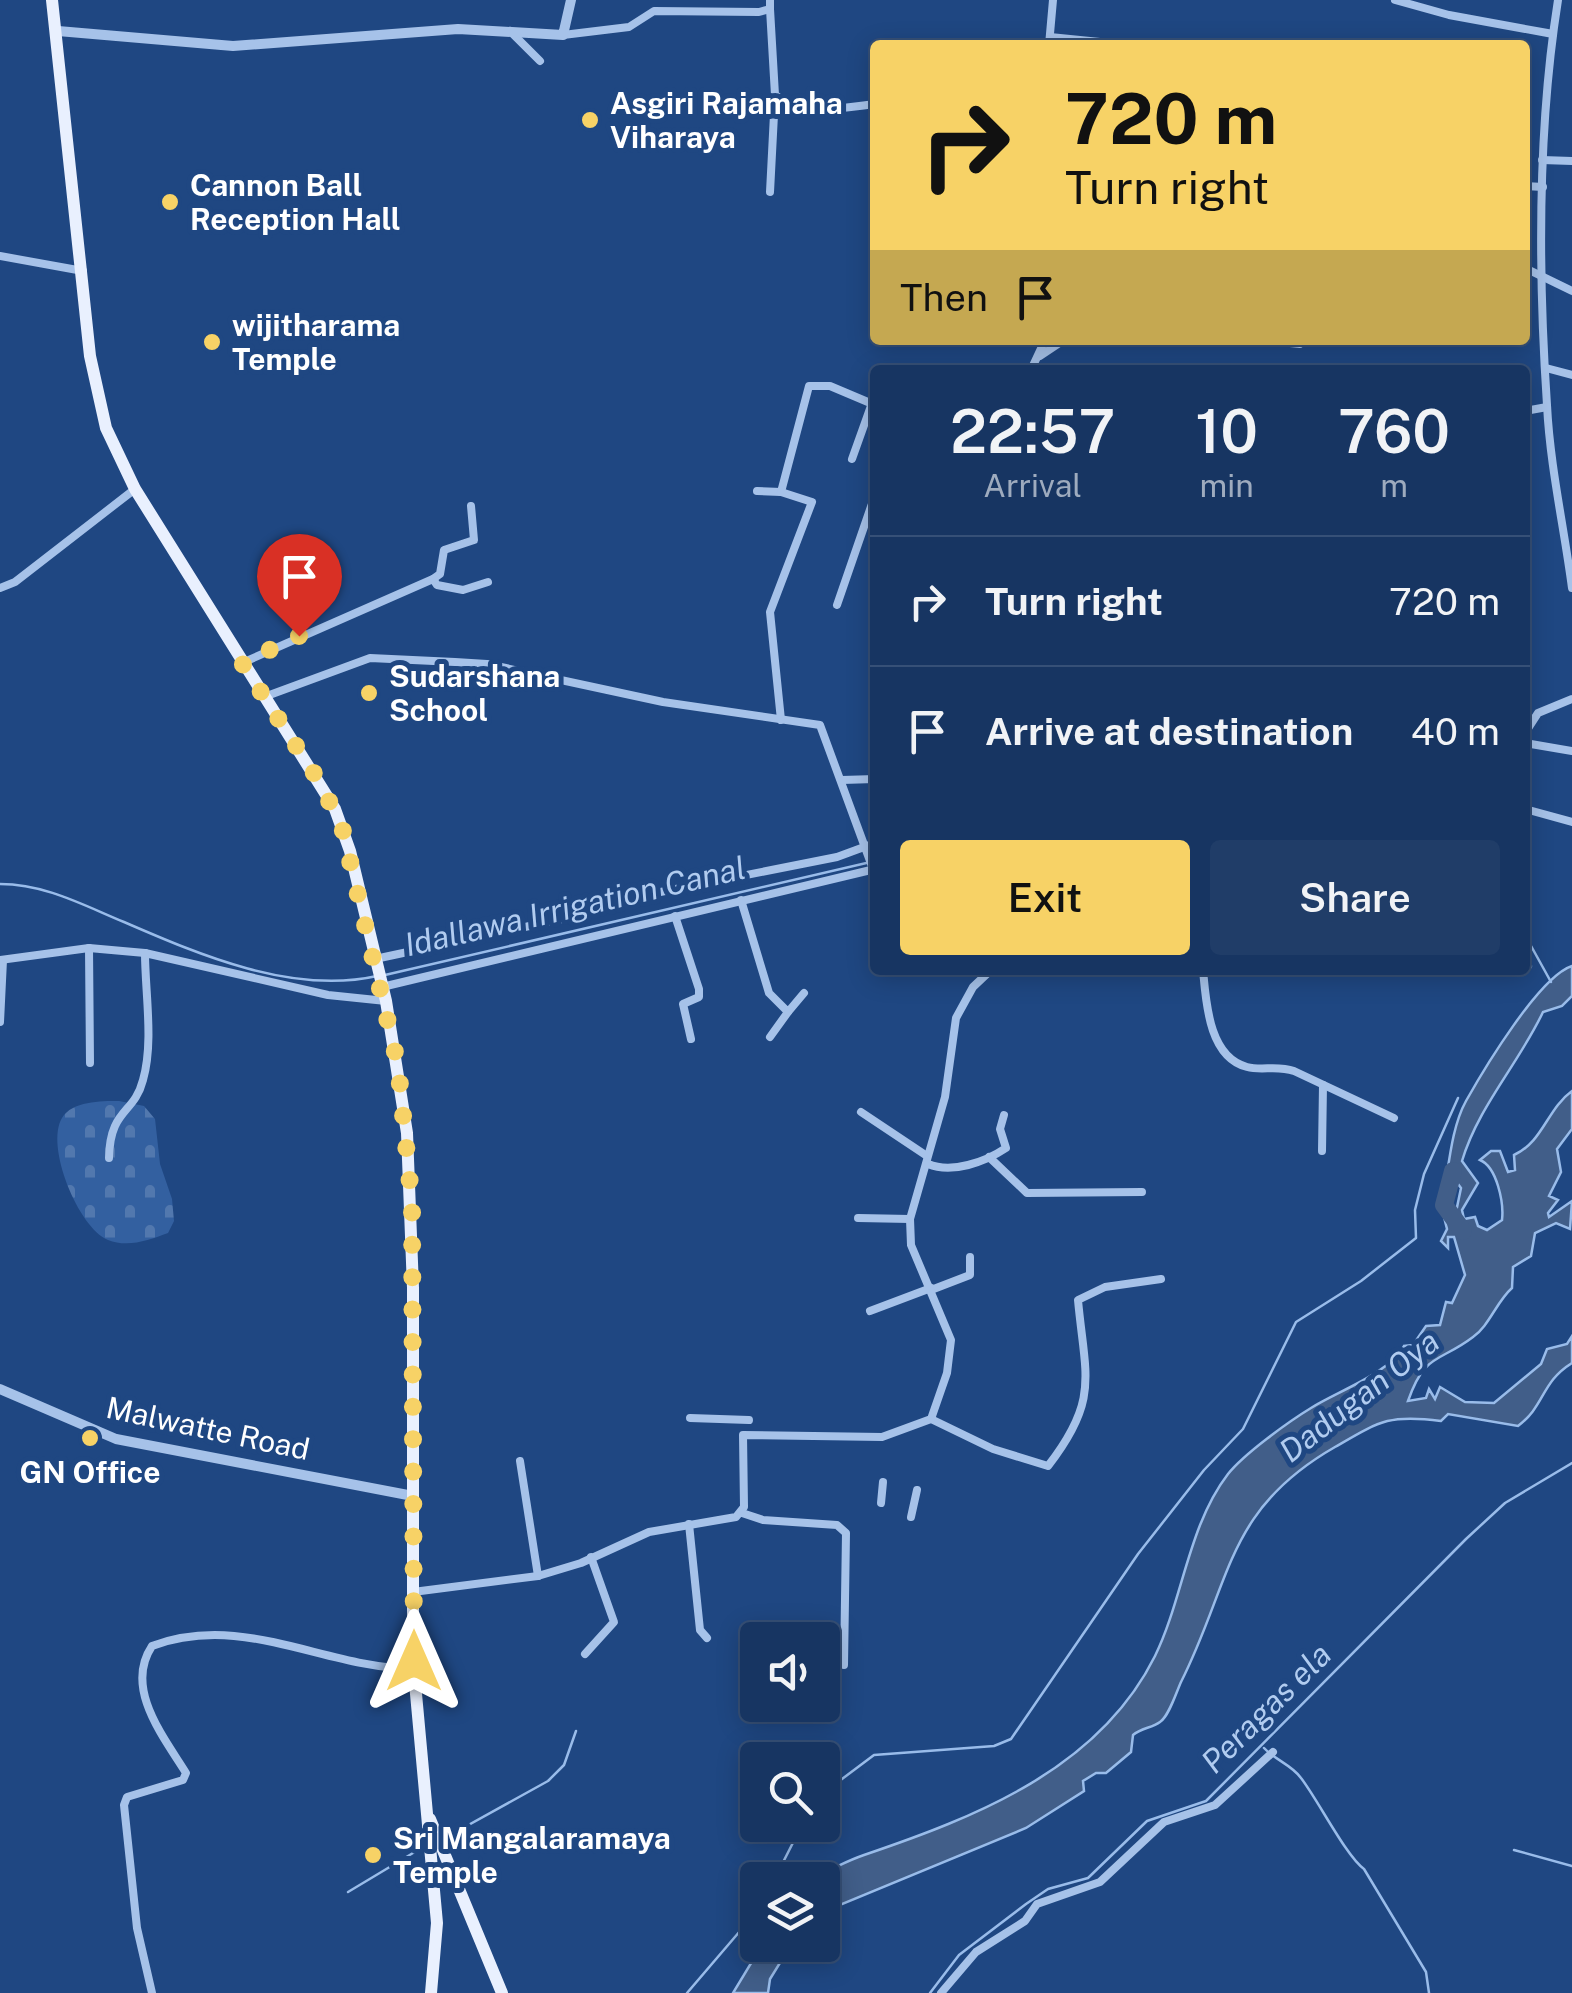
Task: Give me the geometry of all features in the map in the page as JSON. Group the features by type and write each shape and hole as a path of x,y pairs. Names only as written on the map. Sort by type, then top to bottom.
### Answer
{"main road":[{"path":"52,0 98,406 135,489 335,809 350,851 384,994 405,1117 412,1204 414,1670 437,1923 434,1993"},
{"path":"425,1807 502,1993"}],"street":[{"path":"563,34 571,0"},
{"path":"58,31 233,46 458,29 563,34 629,27 654,11 741,14 780,0"},
{"path":"1049,40 1053,0"},
{"path":"1395,0 1449,16 1553,34"},
{"path":"1558,0 1546,79 1542,160 1546,407 1569,546 1572,588"},
{"path":"770,5 775,94 770,192"},
{"path":"510,31 540,61"},
{"path":"775,94 785,103 836,111 870,105"},
{"path":"1542,160 1572,161"},
{"path":"1530,186 1543,187"},
{"path":"0,256 83,271"},
{"path":"1530,271 1572,291"},
{"path":"1034,365 1043,345"},
{"path":"1040,356 1056,345"},
{"path":"1546,368 1572,376"},
{"path":"781,492 809,386 830,386 870,403"},
{"path":"854,388 870,403"},
{"path":"852,460 870,403"},
{"path":"1530,411 1546,407"},
{"path":"0,588 15,582 135,489"},
{"path":"757,491 781,492 812,502 770,612 781,720"},
{"path":"242,663 433,579 440,574 444,550 474,540 471,506"},
{"path":"837,604 870,508"},
{"path":"433,579 437,585 463,590 488,582"},
{"path":"264,697 370,658 455,662 487,664 663,702 820,726 870,843 837,858 630,898 576,916 375,959"},
{"path":"1530,725 1538,713 1572,699"},
{"path":"1530,744 1572,751"},
{"path":"842,780 870,778"},
{"path":"1530,810 1572,822"},
{"path":"0,1022 2,960 89,948 145,952 328,995 384,994 870,865"},
{"path":"741,900 770,993 788,1012"},
{"path":"675,916 699,997 683,1004 690,1038"},
{"path":"89,948 90,1063"},
{"path":"110,1158 116,1118 134,1099 144,1076 145,952"},
{"path":"931,1419 939,1404 951,1340 911,1246 910,1219 946,1097 956,1018 973,987 986,975"},
{"path":"1204,975 1204,1005 1211,1026 1236,1060 1247,1067 1277,1066 1394,1118"},
{"path":"770,1037 804,993"},
{"path":"1322,1151 1323,1085"},
{"path":"860,1112 936,1168 975,1163 1006,1148 1000,1128 1004,1116"},
{"path":"988,1158 1026,1193 1142,1192"},
{"path":"975,1163 979,1176"},
{"path":"858,1218 910,1219"},
{"path":"870,1311 970,1275 970,1257"},
{"path":"742,1513 742,1435 870,1438 931,1419 994,1449 1048,1466 1084,1408 1087,1342 1078,1300 1105,1287 1161,1279"},
{"path":"1087,1342 1100,1338"},
{"name":"Malwatte Road","path":"0,1390 116,1438 413,1496"},
{"path":"690,1418 749,1420"},
{"path":"520,1461 538,1576"},
{"path":"880,1503 884,1482"},
{"path":"911,1518 917,1490"},
{"path":"413,1592 538,1576 649,1532 742,1513 763,1520 837,1525 846,1534 844,1666"},
{"path":"689,1524 700,1630 707,1638"},
{"path":"585,1654 614,1622 591,1557"},
{"path":"152,1993 137,1928 124,1805 127,1797 183,1780 186,1773 160,1732 141,1686 139,1670 152,1646 239,1634 282,1640 364,1667 414,1670"},
{"path":"941,1993 976,1952 1024,1921 1037,1904 1056,1894 1100,1882 1164,1822 1215,1805 1274,1752"}],"green space":[{"path":"119,1101 144,1106 155,1119 160,1164 172,1199 174,1221 168,1233 131,1243 108,1240 86,1219 67,1185 58,1147 58,1131 67,1112 88,1103"}],"water":[{"path":"1572,966 1572,996 1562,1006 1543,1012 1478,1122 1462,1161 1478,1183 1462,1210 1464,1219 1475,1217 1478,1226 1487,1230 1502,1220 1498,1186 1491,1170 1480,1160 1491,1151 1500,1151 1508,1172 1515,1170 1514,1155 1532,1142 1572,1091 1572,1129 1557,1149 1561,1172 1549,1196 1558,1200 1548,1213 1549,1217 1572,1201 1570,1229 1556,1223 1535,1233 1531,1256 1513,1267 1512,1288 1484,1327 1427,1366 1408,1401 1426,1398 1429,1389 1435,1399 1440,1387 1465,1402 1494,1403 1541,1364 1547,1349 1567,1344 1572,1336 1572,1363 1554,1378 1518,1426 1448,1414 1441,1421 1396,1419 1363,1431 1299,1471 1251,1522 1169,1710 1160,1722 1133,1735 1131,1752 1106,1773 1096,1773 1083,1781 1084,1791 1026,1828 840,1905 840,1865 991,1805 1068,1759 1102,1729 1131,1695 1155,1656 1204,1516 1228,1474 1291,1421 1387,1365 1404,1346 1413,1345 1426,1326 1440,1325 1446,1302 1452,1303 1465,1275 1454,1237 1448,1237 1448,1248 1441,1241 1447,1229 1443,1213 1456,1212 1461,1188 1455,1180 1451,1193 1444,1193 1457,1122 1499,1047 1529,1005"},
{"path":"752,1962 780,1962 770,1979 768,1993 733,1993"}],"waterway":[{"name":"Idallawa Irrigation Canal","path":"385,975 870,862"},
{"name":"Idallawa Irrigation Canal","path":"0,884 64,897 248,969 313,980 377,976"},
{"name":"Idallawa Irrigation Canal","path":"1530,944 1551,982"},
{"path":"840,1780 874,1755 994,1746 1011,1739 1138,1554 1204,1470 1243,1429 1296,1322 1361,1281 1416,1238 1415,1210 1424,1174 1458,1098"},
{"name":"Dadugan Oya","path":"1453,1171 1444,1205 1463,1231"},
{"name":"Peragas ela","path":"930,1993 959,1955 1026,1904 1048,1889 1088,1878 1147,1821 1206,1801 1466,1539 1505,1503 1572,1463"},
{"path":"445,1838 548,1781 564,1765 576,1731"},
{"path":"1264,1748 1297,1773 1364,1869 1426,1972 1429,1993"},
{"path":"783,1862 793,1842"},
{"path":"348,1892 418,1850"},
{"path":"1514,1850 1572,1866"},
{"path":"687,1993 740,1931"}],"place":[{"name":"Asgiri Rajamaha Viharaya","path":"590,120"},
{"name":"Cannon Ball Reception Hall","path":"170,202"},
{"name":"wijitharama Temple","path":"212,342"},
{"name":"Sudarshana School","path":"369,693"},
{"name":"GN Office","path":"90,1438"},
{"name":"Sri Mangalaramaya Temple","path":"373,1855"}],"route":[{"path":"299,636 242,663 319,781 342,827 398,1065 412,1204 414,1661"}]}
